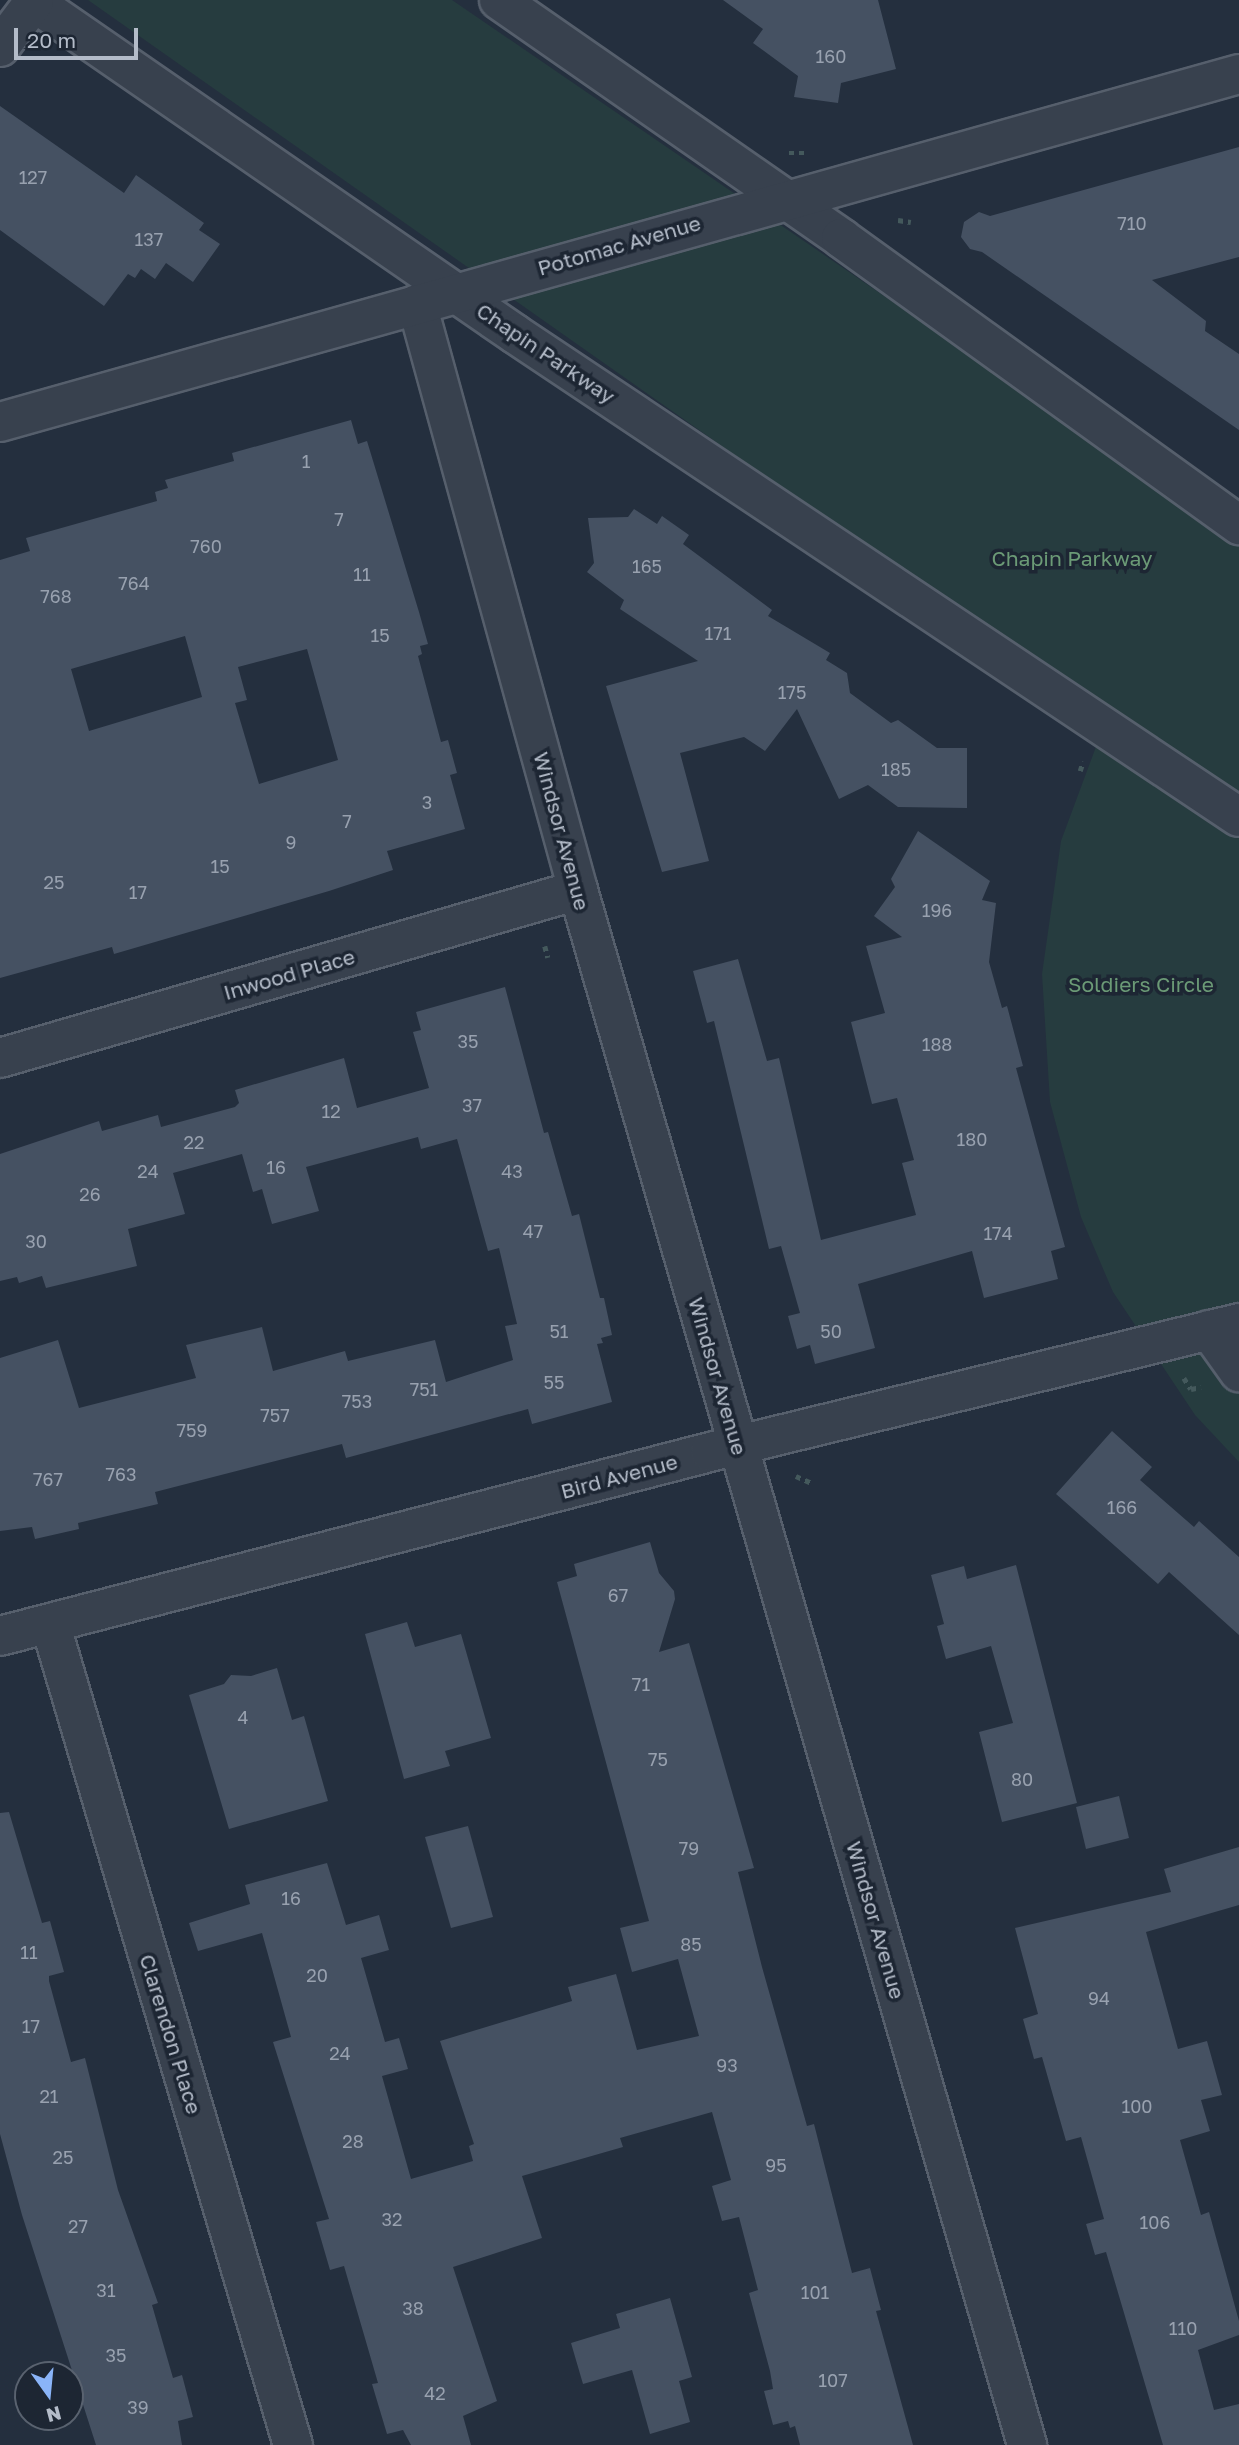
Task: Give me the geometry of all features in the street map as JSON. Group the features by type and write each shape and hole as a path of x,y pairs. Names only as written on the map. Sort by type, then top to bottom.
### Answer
{"street":[{"path":"499,0 784,199 1239,524"},
{"path":"0,47 33,1"},
{"name":"Chapin Parkway","path":"33,1 455,292 1239,817"},
{"name":"Potomac Avenue","path":"0,422 784,199 1239,74"},
{"name":"Windsor Avenue","path":"417,304 578,890 1027,2445"},
{"name":"Inwood Place","path":"0,1058 578,890"},
{"path":"1224,1326 1239,1372"},
{"name":"Bird Avenue","path":"0,1636 738,1445 1224,1326"},
{"name":"Clarendon Place","path":"50,1623 293,2445"}],"path":[{"path":"898,220 911,222"},
{"path":"545,946 548,958"},
{"path":"796,1476 812,1483"}],"green space":[{"name":"Chapin Parkway","path":"88,0 452,0 1236,537 1239,534 1239,1462 1195,1415 1113,1292 1081,1217 1050,1102 1042,974 1061,841 1107,717"}],"building":[{"path":"723,0 878,0 896,69 841,83 838,103 794,97 798,76 753,43 763,29"},
{"path":"0,106 124,193 136,175 204,223 199,230 220,244 193,282 166,263 155,279 141,269 135,278 128,274 104,306 0,230"},
{"path":"1239,147 1239,257 1152,280 1206,321 1205,331 1239,354 1239,430 982,252 970,249 961,237 964,222 979,212 990,216"},
{"path":"351,420 358,444 367,441 428,644 420,646 422,654 418,656 441,742 448,740 457,773 450,775 465,829 387,851 393,870 329,891 114,954 112,947 0,978 0,560 30,551 26,538 157,501 155,492 168,488 165,480 234,461 232,453","holes":["185,636 202,697 89,731 71,669","307,649 338,760 259,784 235,703 247,700 238,667"]},
{"path":"634,509 657,524 662,516 689,535 683,544 772,610 768,616 830,653 826,660 847,673 850,693 891,723 898,720 937,748 967,748 967,808 898,807 868,785 839,799 797,709 765,751 744,737 680,753 709,861 662,872 606,686 698,661 620,609 624,600 587,572 594,563 588,518 628,517"},
{"path":"918,831 990,881 982,900 996,903 989,962 1002,1008 1007,1006 1023,1066 1016,1068 1065,1247 1051,1251 1058,1279 984,1298 972,1251 858,1284 875,1348 815,1364 810,1345 797,1349 788,1316 800,1313 781,1246 769,1249 714,1021 707,1023 693,971 738,959 767,1061 779,1058 821,1240 916,1215 902,1163 914,1160 897,1098 872,1104 851,1022 885,1013 866,946 902,937 874,916 895,887 891,879"},
{"path":"505,987 544,1133 548,1132 572,1216 579,1214 600,1298 604,1298 612,1335 601,1338 603,1343 597,1344 612,1402 532,1424 528,1409 346,1458 342,1444 155,1492 158,1504 78,1523 79,1529 35,1539 32,1527 0,1531 0,1358 58,1340 79,1408 196,1378 186,1345 262,1327 273,1371 345,1351 348,1361 435,1340 446,1382 513,1360 505,1326 517,1324 499,1248 488,1251 457,1139 421,1149 418,1137 306,1167 319,1211 272,1224 262,1189 253,1192 242,1154 173,1173 185,1214 128,1229 137,1266 46,1288 42,1276 19,1283 17,1277 0,1281 0,1154 99,1121 102,1131 158,1115 161,1127 235,1107 239,1103 235,1090 344,1058 357,1108 429,1088 413,1032 421,1030 416,1012"},
{"path":"1112,1431 1152,1467 1140,1480 1194,1527 1199,1521 1239,1557 1239,1635 1169,1572 1158,1584 1056,1494"},
{"path":"650,1542 659,1573 674,1591 675,1599 659,1652 689,1643 754,1868 738,1872 762,1967 807,2126 814,2124 852,2273 870,2268 881,2310 876,2311 913,2445 800,2445 795,2426 790,2428 788,2421 773,2425 764,2391 773,2389 770,2371 749,2293 758,2290 739,2217 722,2221 712,2186 731,2180 712,2112 620,2138 623,2147 522,2176 542,2238 453,2267 497,2401 463,2416 471,2445 411,2445 403,2430 387,2434 372,2384 378,2383 344,2266 330,2270 316,2222 329,2219 273,2042 291,2037 262,1933 198,1951 189,1923 250,1904 245,1885 327,1863 346,1925 379,1915 389,1950 361,1958 385,2042 399,2038 408,2069 382,2076 411,2179 473,2161 469,2146 474,2144 440,2041 572,2001 568,1987 616,1974 637,2050 699,2036 678,1959 632,1972 620,1928 649,1921 557,1582 577,1576 574,1564"},
{"path":"1016,1565 1077,1803 1002,1822 979,1732 1013,1723 991,1646 946,1659 937,1626 944,1624 931,1575 964,1566 967,1579"},
{"path":"407,1622 415,1647 461,1634 491,1738 445,1751 450,1766 404,1779 365,1634"},
{"path":"277,1668 292,1720 304,1716 328,1801 229,1829 189,1695 224,1684 231,1675 251,1676"},
{"path":"1119,1796 1129,1838 1086,1849 1076,1807"},
{"path":"9,1812 42,1923 50,1921 64,1972 49,1976 49,1981 71,2062 85,2058 118,2190 158,2303 152,2305 173,2378 182,2375 193,2417 178,2421 182,2445 96,2445 84,2408 84,2361 69,2361 22,2215 0,2134 0,1813"},
{"path":"468,1826 493,1917 451,1928 425,1837"},
{"path":"1239,1847 1239,1905 1146,1932 1178,2049 1207,2041 1222,2095 1201,2100 1210,2131 1180,2140 1201,2215 1209,2212 1239,2321 1239,2335 1198,2350 1214,2410 1239,2404 1239,2445 1163,2445 1106,2252 1095,2255 1086,2224 1104,2219 1081,2137 1066,2141 1042,2057 1034,2059 1023,2019 1038,2014 1015,1928 1171,1892 1164,1869"},
{"path":"670,2298 692,2377 679,2381 690,2422 650,2434 632,2370 583,2384 571,2343 620,2328 616,2314"}],"park label":[{"name":"Soldiers Circle","path":"1141,984"}]}
